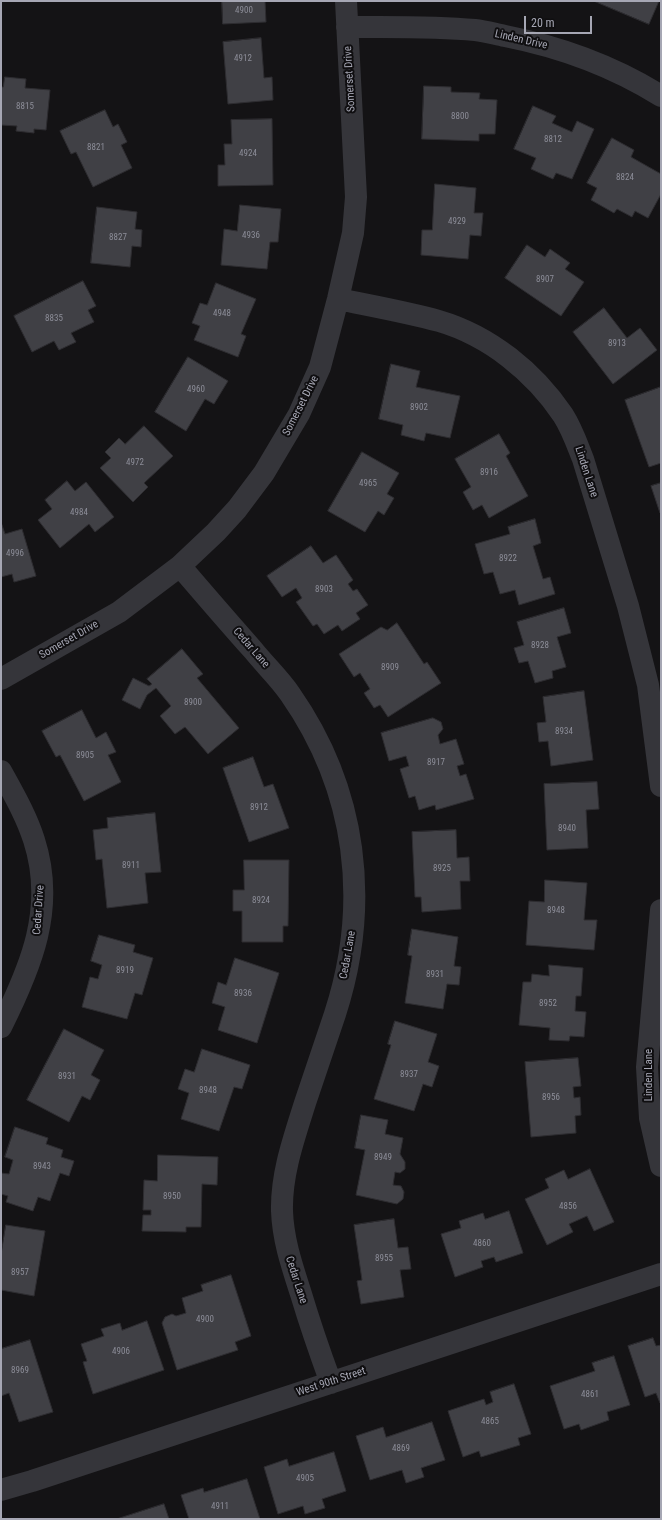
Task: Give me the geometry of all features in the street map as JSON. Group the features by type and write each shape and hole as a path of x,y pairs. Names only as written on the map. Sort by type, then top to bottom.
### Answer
{"street":[{"name":"Somerset Drive","path":"1,679 119,612 180,566 216,532 237,509 264,473 299,414 320,367 338,299 353,233 356,197 346,1"},
{"name":"Linden Drive","path":"347,27 446,28 477,30 534,42 596,62 640,83 661,96"},
{"name":"Linden Lane","path":"338,299 440,322 480,338 499,350 534,379 563,415 574,436 583,459 628,606 648,685 661,786"},
{"name":"Cedar Lane","path":"180,566 290,693 315,733 337,784 345,810 350,836 354,863 352,946 339,1002 286,1167 282,1210 287,1252 331,1382"},
{"name":"Cedar Drive","path":"1,771 25,816 35,841 41,873 42,894 38,937 32,958 19,990 1,1027"},
{"name":"Linden Lane","path":"661,910 647,1067 650,1118 661,1166"},
{"name":"West 90th Street","path":"1,1490 40,1479 661,1274"}],"building":[{"path":"222,1 265,1 266,22 223,24"},
{"path":"594,1 659,1 649,24"},
{"path":"261,38 264,78 272,77 273,100 228,104 223,42"},
{"path":"5,77 26,79 25,88 50,90 46,130 34,129 34,133 16,131 17,126 1,125 1,87 3,87"},
{"path":"424,86 451,87 451,92 480,93 479,99 497,100 495,134 479,134 479,141 422,139"},
{"path":"533,106 556,116 552,123 572,132 577,121 594,129 572,179 556,173 553,179 531,169 536,158 514,149"},
{"path":"105,110 113,127 118,124 127,142 121,145 132,168 93,187 76,152 71,154 60,131"},
{"path":"272,119 273,185 218,186 218,165 225,165 224,144 232,144 231,120"},
{"path":"612,138 634,150 631,157 661,174 661,194 648,218 635,211 632,217 617,209 614,213 591,200 597,188 587,183"},
{"path":"435,184 476,188 474,213 483,213 481,236 470,235 468,259 421,255 422,230 432,230"},
{"path":"240,205 281,209 278,242 270,242 267,269 221,265 224,229 237,231"},
{"path":"97,207 137,212 135,229 142,230 141,247 132,246 130,267 91,263"},
{"path":"527,245 545,257 550,249 570,263 565,269 584,282 561,316 505,278"},
{"path":"83,281 96,306 88,310 94,322 71,333 76,342 59,350 54,341 32,352 14,316"},
{"path":"216,283 256,299 241,334 246,336 238,357 194,340 200,326 192,323 200,303 207,305"},
{"path":"604,308 627,338 640,328 657,350 613,384 573,332"},
{"path":"188,357 228,381 214,404 205,399 186,431 155,412"},
{"path":"391,364 420,371 416,387 460,396 450,438 426,433 424,441 401,435 403,425 379,419"},
{"path":"661,387 661,463 649,467 625,400"},
{"path":"144,426 173,456 144,483 148,487 133,502 100,468 111,458 105,452 119,438 125,444"},
{"path":"499,434 510,453 506,456 528,496 489,518 482,505 473,510 463,492 471,487 455,459"},
{"path":"362,452 399,473 387,494 394,498 384,515 378,511 365,532 328,511"},
{"path":"67,481 75,491 86,482 114,517 95,532 89,524 60,548 38,520 52,509 45,500"},
{"path":"661,483 661,513 660,513 651,486"},
{"path":"535,519 541,543 533,546 543,579 550,577 555,594 519,605 515,590 500,594 493,572 484,574 475,544 510,534 508,527"},
{"path":"2,525 5,534 22,529 36,576 14,582 12,574 1,577"},
{"path":"311,546 323,563 336,555 353,580 348,584 353,591 357,589 368,605 356,613 360,619 342,631 338,625 324,634 317,624 313,626 296,602 302,598 296,588 282,597 267,576"},
{"path":"564,608 571,633 557,637 566,667 552,671 553,678 535,683 528,661 519,663 514,648 524,645 517,622"},
{"path":"397,623 424,664 427,662 441,683 388,717 380,705 374,708 364,693 370,689 360,673 354,677 339,654 381,627 387,630"},
{"path":"182,649 203,674 197,678 239,728 208,754 185,727 175,734 160,716 171,706 156,688 147,695 140,709 122,700 133,678 149,686 152,684 147,679"},
{"path":"584,691 593,760 551,766 548,741 539,742 537,723 546,722 543,697"},
{"path":"82,710 96,738 106,732 116,752 108,755 121,782 84,801 60,755 56,757 42,731"},
{"path":"433,718 441,722 443,729 438,735 440,744 456,739 464,764 457,766 460,776 466,774 474,799 436,810 435,805 419,810 415,796 409,798 400,769 409,766 406,756 389,761 381,733"},
{"path":"253,757 264,787 273,784 289,828 249,842 223,768"},
{"path":"597,782 599,809 586,810 588,848 547,850 544,784"},
{"path":"155,813 161,872 145,873 148,903 107,908 102,859 96,860 93,830 108,828 107,818"},
{"path":"456,830 457,858 469,857 470,881 460,881 461,909 422,912 421,897 415,897 412,832"},
{"path":"244,860 289,860 288,926 283,926 283,942 242,942 242,911 233,911 233,890 244,890"},
{"path":"545,880 587,883 584,920 597,920 594,950 526,945 529,901 544,902"},
{"path":"412,929 458,937 454,966 461,967 459,985 447,984 443,1009 405,1003 412,956 408,955"},
{"path":"99,935 135,945 133,952 153,958 142,995 135,993 127,1019 82,1007 90,977 98,979 102,965 91,961"},
{"path":"235,958 279,973 257,1043 218,1030 225,1007 212,1003 218,982 226,985"},
{"path":"549,965 583,968 581,996 576,996 575,1011 586,1012 584,1037 570,1036 569,1041 549,1040 550,1028 519,1025 523,982 531,982 532,974 549,976"},
{"path":"395,1021 437,1034 428,1062 439,1066 432,1087 423,1084 414,1111 374,1099 391,1045 388,1044"},
{"path":"64,1029 104,1050 91,1075 100,1080 90,1100 82,1096 69,1122 27,1100"},
{"path":"202,1049 250,1065 242,1089 234,1087 219,1131 181,1119 189,1093 178,1089 185,1069 194,1072"},
{"path":"578,1058 581,1086 573,1087 574,1098 580,1097 581,1115 575,1116 576,1133 531,1137 525,1062"},
{"path":"361,1115 388,1120 385,1134 403,1138 400,1154 405,1162 405,1169 400,1173 395,1172 393,1185 401,1186 404,1192 403,1199 397,1204 356,1195 365,1150 355,1148"},
{"path":"15,1127 48,1138 46,1144 63,1150 61,1157 74,1161 69,1176 60,1173 50,1201 38,1197 33,1211 6,1202 8,1196 1,1194 1,1173 9,1174 13,1160 5,1157"},
{"path":"158,1155 218,1157 217,1185 202,1184 201,1227 186,1227 186,1232 142,1231 143,1215 151,1215 151,1210 143,1210 144,1180 157,1181"},
{"path":"590,1169 614,1222 594,1231 587,1216 569,1224 573,1232 547,1245 525,1199 549,1188 545,1179 564,1170 568,1179"},
{"path":"509,1211 523,1253 496,1262 494,1257 481,1261 483,1267 455,1277 441,1234 461,1228 459,1221 483,1213 485,1219"},
{"path":"394,1219 398,1248 408,1247 411,1269 400,1270 404,1297 361,1304 357,1281 362,1280 354,1225"},
{"path":"6,1225 45,1231 34,1296 1,1290 1,1255"},
{"path":"231,1275 251,1336 235,1342 238,1350 177,1370 162,1323 165,1317 172,1314 176,1316 186,1313 182,1298 203,1291 201,1285"},
{"path":"147,1321 164,1370 93,1394 83,1362 87,1361 81,1344 104,1336 101,1329 120,1323 122,1330"},
{"path":"653,1338 656,1346 661,1345 661,1403 656,1393 645,1397 628,1346"},
{"path":"30,1340 53,1412 19,1422 9,1393 1,1396 1,1349"},
{"path":"614,1356 630,1405 607,1412 609,1420 581,1430 579,1424 564,1429 550,1386 595,1371 592,1363"},
{"path":"514,1384 531,1434 518,1438 520,1445 481,1457 479,1451 463,1457 448,1411 484,1399 486,1405 493,1402 490,1392"},
{"path":"432,1422 445,1460 421,1468 424,1477 406,1483 402,1470 370,1480 356,1436 383,1427 386,1437"},
{"path":"334,1452 346,1491 322,1499 325,1508 305,1514 303,1506 278,1514 264,1467 287,1459 289,1466"},
{"path":"247,1479 260,1519 189,1519 181,1495 203,1488 204,1492"},
{"path":"164,1504 169,1519 117,1519"}]}
